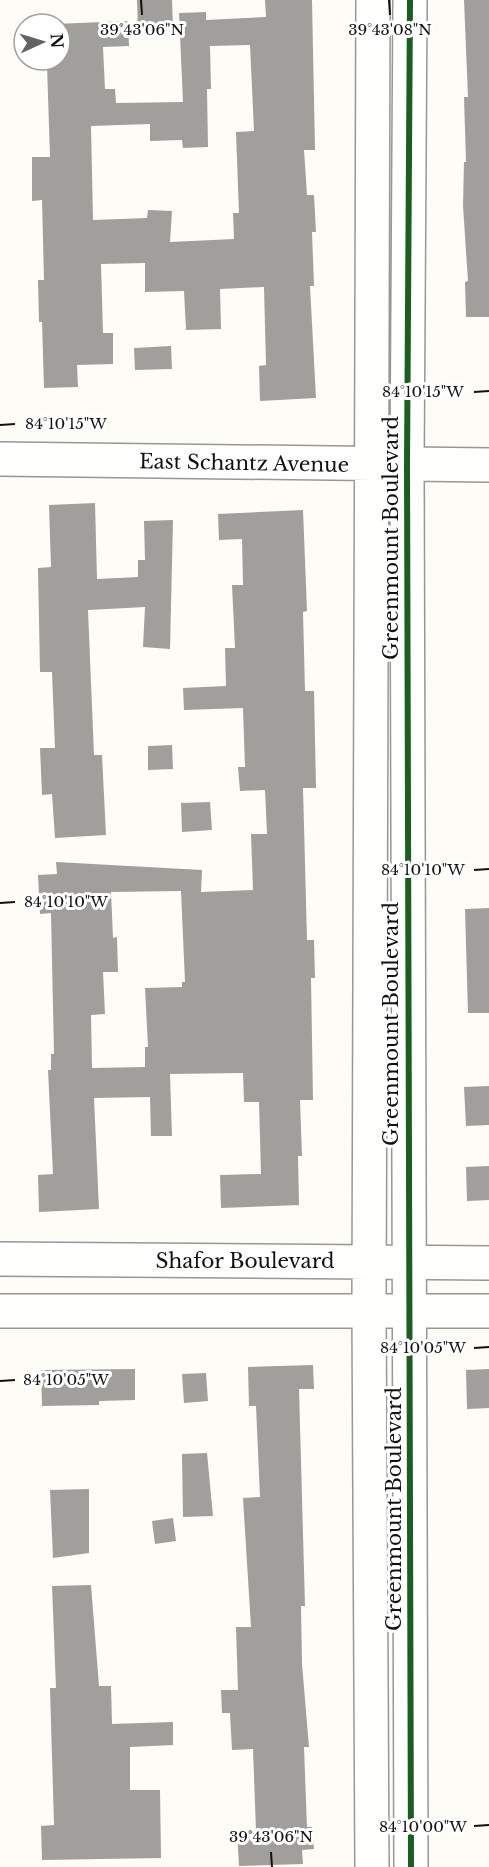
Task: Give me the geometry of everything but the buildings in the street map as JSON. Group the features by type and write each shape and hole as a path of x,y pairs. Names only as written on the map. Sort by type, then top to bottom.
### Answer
{"street":[{"name":"Greenmount Boulevard","path":"372,1867 369,1310 371,1262 373,0"},
{"name":"Greenmount Boulevard","path":"410,0 407,465 411,1867"},
{"name":"East Schantz Avenue","path":"0,459 489,465"},
{"name":"Shafor Boulevard","path":"0,1258 489,1263"},
{"path":"0,1311 489,1311"}],"cycle path":[{"path":"410,0 407,465 411,1867"}]}
